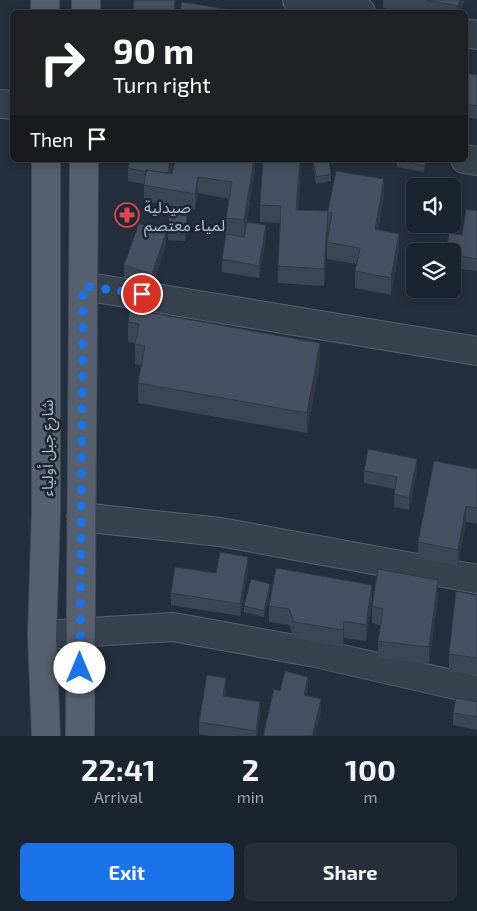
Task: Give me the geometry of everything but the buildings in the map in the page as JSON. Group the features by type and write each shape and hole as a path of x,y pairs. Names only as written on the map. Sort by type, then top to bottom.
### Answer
{"main road":[{"name":"شارع جبل أولياء","path":"46,162 46,512 42,635 46,736"},
{"path":"80,736 84,162"}],"street":[{"path":"297,0 350,10"},
{"path":"83,286 252,312 477,351"},
{"path":"81,517 220,532 477,579"},
{"path":"42,635 172,627 316,653 477,690"}],"place":[{"name":"صيدلية لمياء معتصم","path":"127,215"}],"route":[{"path":"80,668 83,286 142,294"}]}
